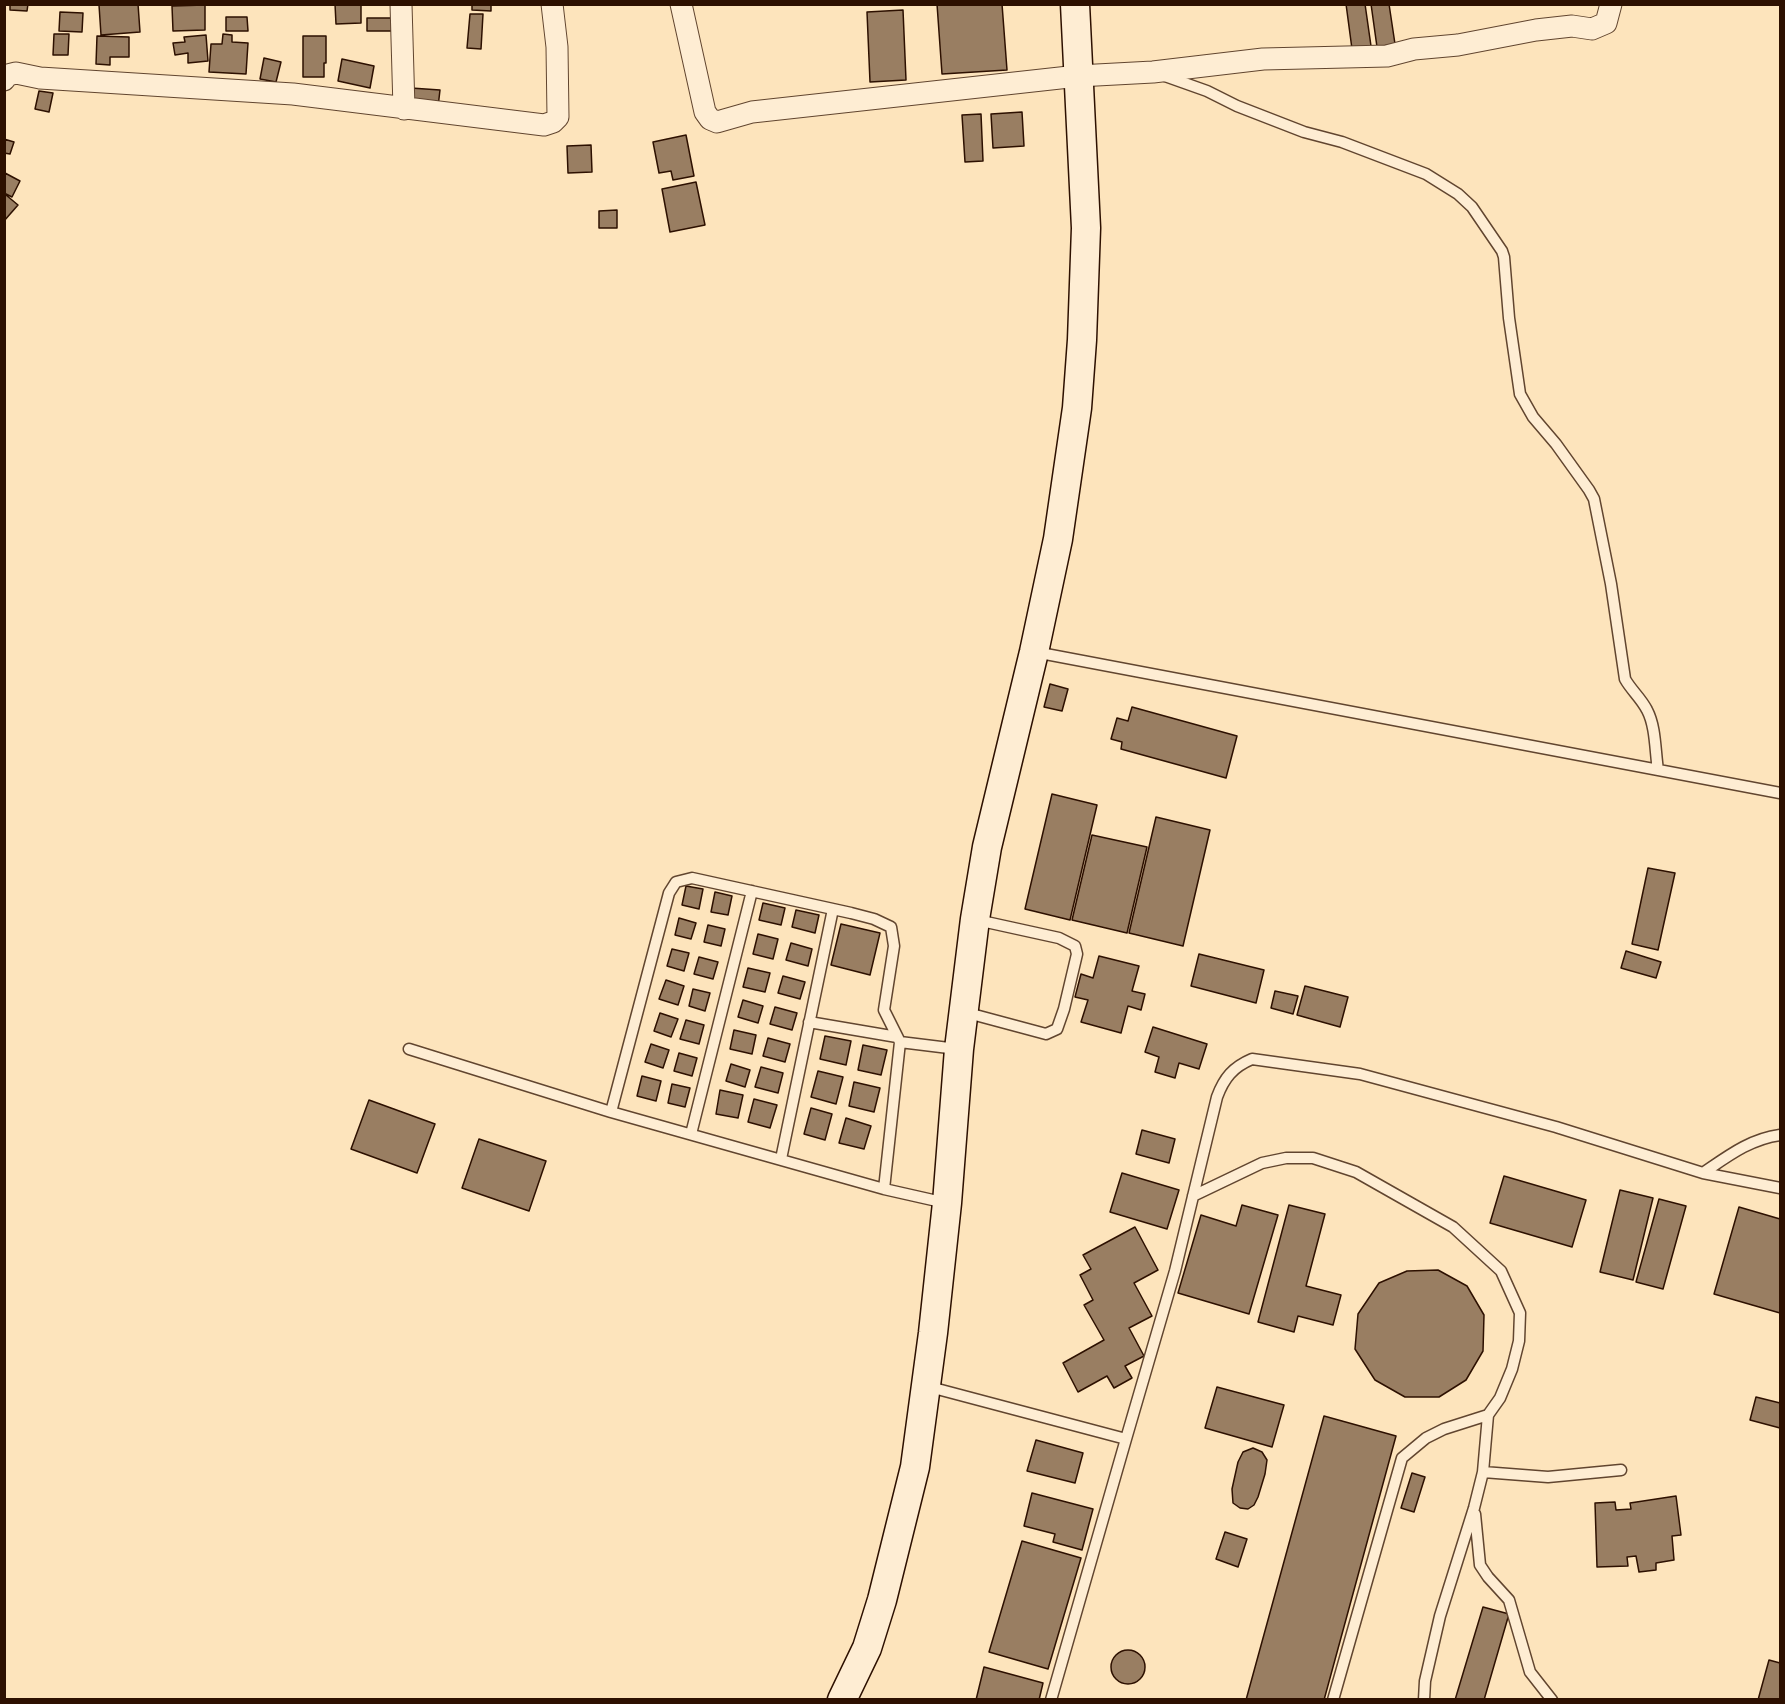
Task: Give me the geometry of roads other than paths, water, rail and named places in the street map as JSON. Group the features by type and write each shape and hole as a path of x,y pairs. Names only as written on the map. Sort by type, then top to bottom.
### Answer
{"street":[{"path":"401,4 404,109"},
{"path":"4,80 8,75 16,73 40,78 293,94 544,125 558,117 557,47 552,4"},
{"path":"681,4 705,112 710,119 717,122 752,112 1078,76 1153,72 1263,59 1387,56 1414,49 1458,45 1536,30 1572,26 1592,29 1606,23 1611,4"},
{"path":"843,1700 867,1648 885,1590 915,1467 933,1333 960,1049 975,919 987,847 1034,652 1058,539 1077,408 1086,228 1076,4"}],"lane":[{"path":"1153,72 1207,91 1237,106 1304,132 1342,142 1415,169 1458,194 1472,207 1504,257 1509,318 1520,394 1533,417 1556,444 1594,499 1611,584 1625,679 1645,706 1651,719 1658,770"},
{"path":"1034,652 1780,793"},
{"path":"611,1112 669,892 676,882 692,878 874,919 891,927 894,946 884,1010 898,1039 884,1189"},
{"path":"691,1134 752,891"},
{"path":"781,1160 833,909"},
{"path":"964,1012 1046,1034 1057,1029 1077,954 1074,946 1059,938 975,919"},
{"path":"809,1022 960,1049"},
{"path":"409,1049 611,1112 884,1189 947,1203"},
{"path":"1051,1700 1175,1270 1217,1097 1222,1083 1232,1070 1252,1059 1360,1074 1556,1127 1703,1173 1780,1188"},
{"path":"1703,1173 1738,1149 1764,1137 1780,1135"},
{"path":"1192,1196 1262,1163 1286,1158 1313,1158 1356,1172 1453,1227 1501,1271 1520,1312 1519,1341 1512,1369 1500,1398 1488,1415 1483,1472 1440,1616 1425,1681 1424,1700"},
{"path":"926,1386 1126,1439"},
{"path":"1333,1700 1402,1458 1426,1438 1444,1429 1488,1415"},
{"path":"1483,1472 1548,1477 1621,1470"},
{"path":"1474,1508 1480,1565 1509,1600 1530,1672 1552,1700"}]}
